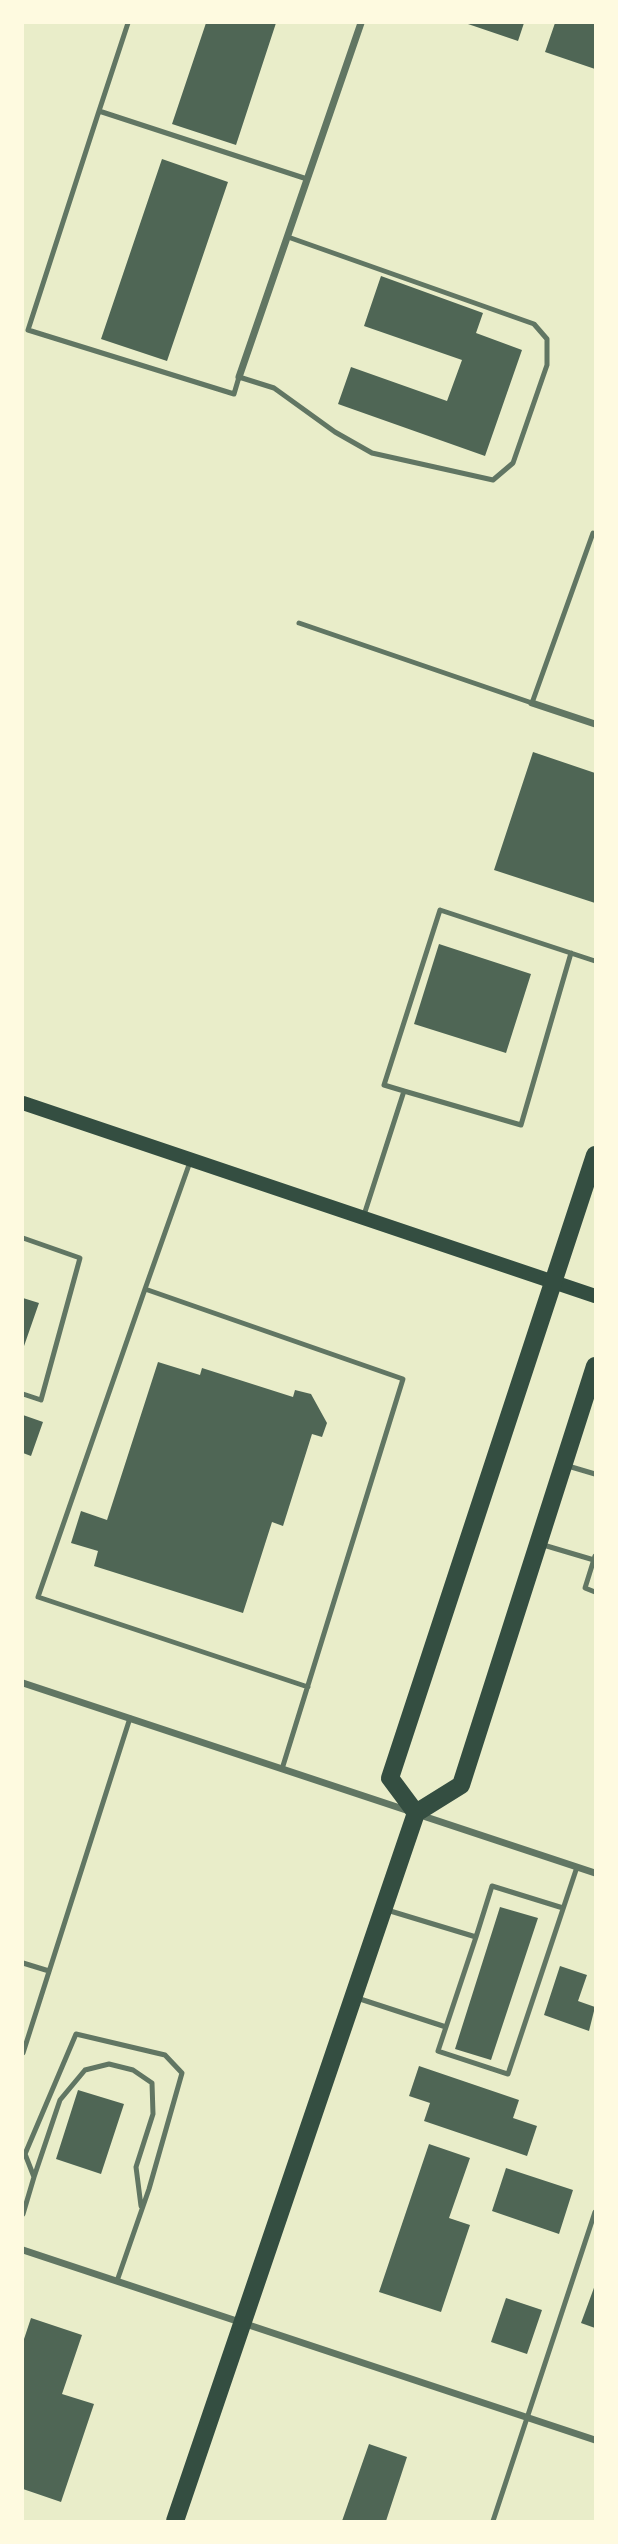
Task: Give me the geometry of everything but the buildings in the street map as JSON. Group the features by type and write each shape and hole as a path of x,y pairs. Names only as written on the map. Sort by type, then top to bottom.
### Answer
{"main road":[{"path":"23,1103 595,1296"},
{"path":"416,1813 390,1778 595,1155"},
{"path":"175,2521 416,1813 461,1785 595,1366"}],"street":[{"path":"239,377 361,23"},
{"path":"532,703 595,724"},
{"path":"23,1683 595,1873"},
{"path":"23,2250 595,2440"}],"lane":[{"path":"128,23 28,330 234,394 239,377 274,388 335,432 372,453 493,480 513,463 547,365 547,339 534,324 288,237"},
{"path":"99,111 307,179"},
{"path":"299,623 532,703 593,533"},
{"path":"571,953 521,1125 384,1085 440,910 571,953 595,961"},
{"path":"363,1217 404,1091"},
{"path":"191,1159 38,1597 308,1687"},
{"path":"23,1238 80,1258 41,1400 23,1394"},
{"path":"145,1289 403,1379 282,1769"},
{"path":"563,1465 595,1474"},
{"path":"538,1544 594,1558 585,1588 595,1592"},
{"path":"23,2053 130,1718"},
{"path":"563,1908 492,1886 438,2051 508,2074 577,1867"},
{"path":"384,1909 476,1937"},
{"path":"23,1963 49,1971"},
{"path":"354,1996 446,2027"},
{"path":"34,2177 25,2154 76,2034 165,2055 182,2074 142,2210 117,2281"},
{"path":"23,2214 60,2100 85,2070 108,2064 133,2070 152,2083 153,2114 135,2167 142,2210"},
{"path":"493,2521 595,2211"}]}
